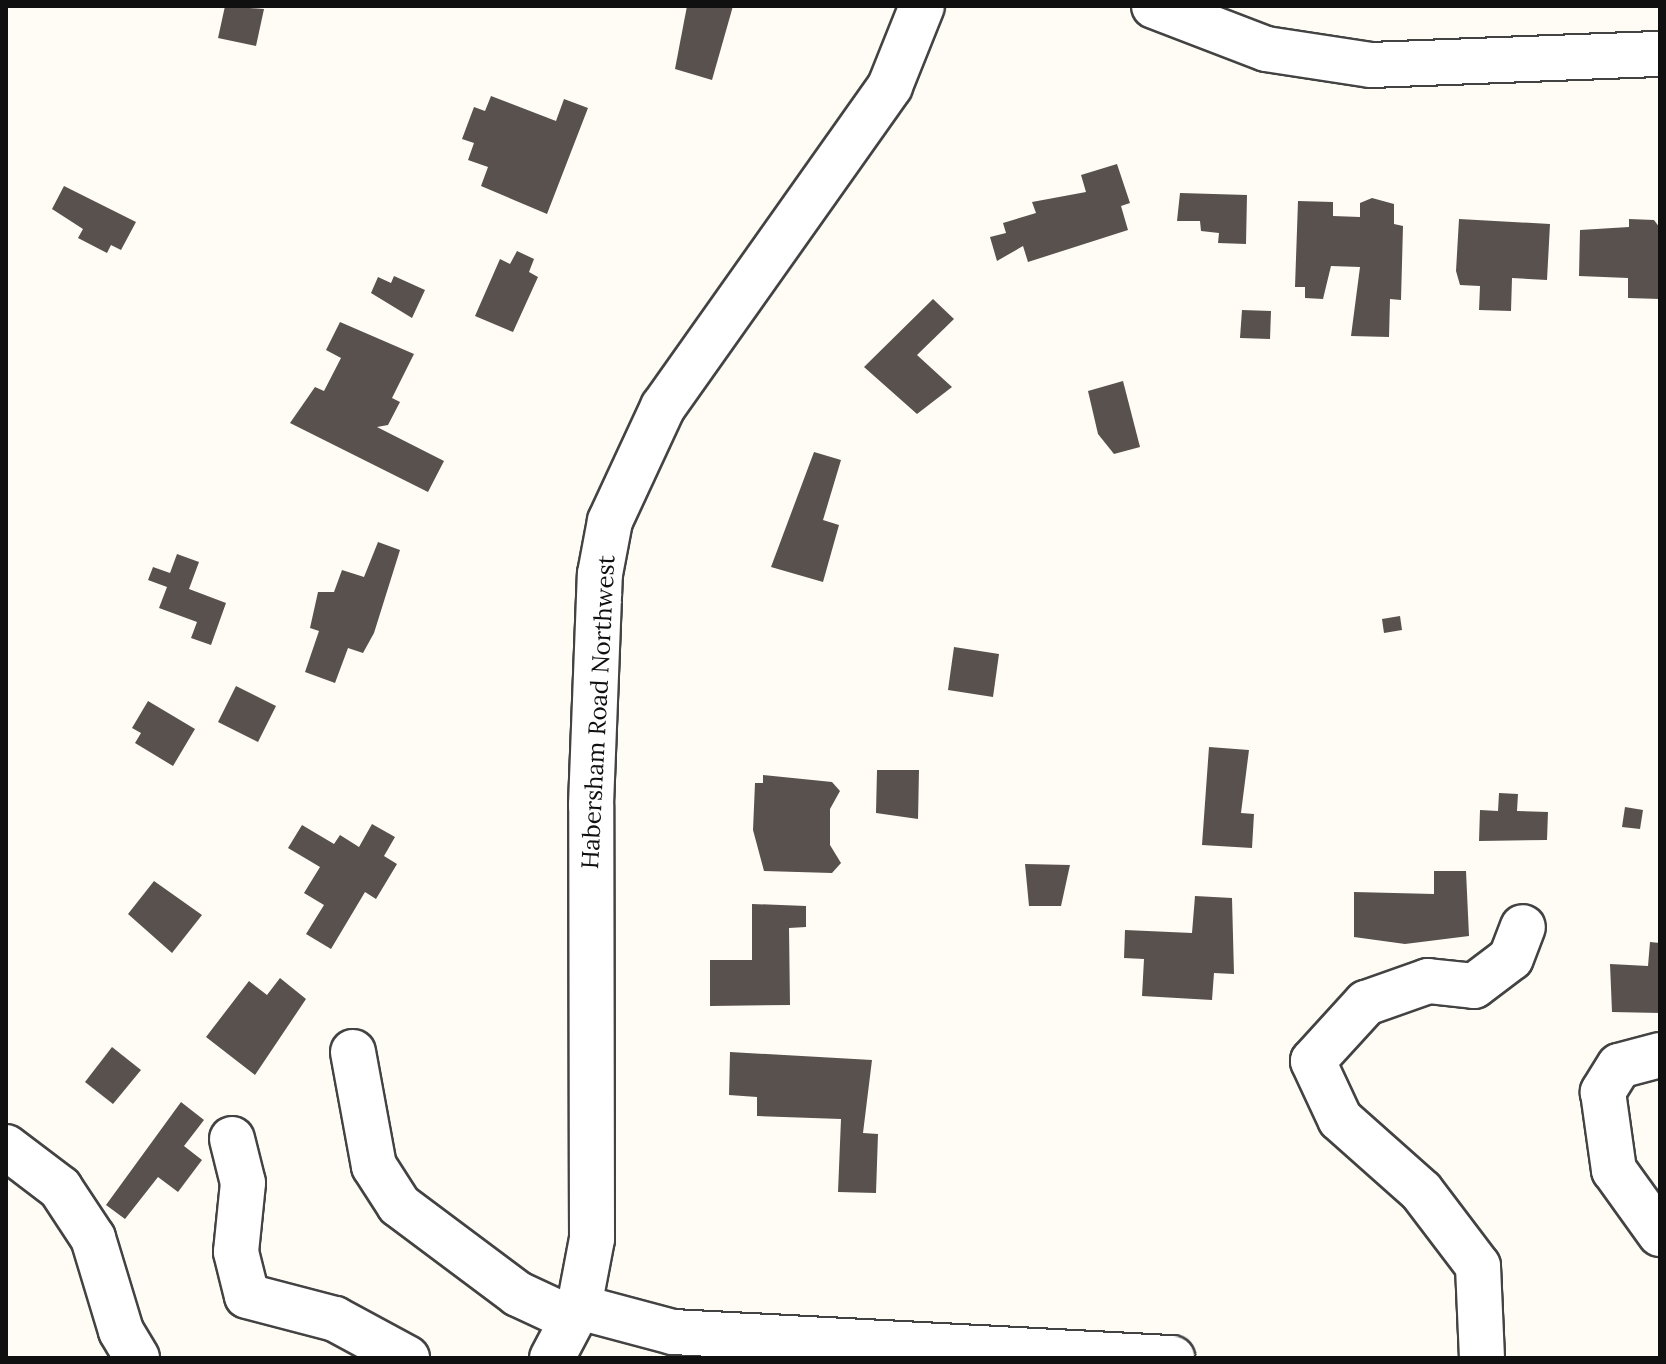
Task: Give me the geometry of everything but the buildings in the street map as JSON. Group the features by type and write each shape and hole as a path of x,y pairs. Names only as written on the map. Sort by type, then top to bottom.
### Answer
{"street":[{"name":"Habersham Road Northwest","path":"552,1358 579,1307 592,1239 591,805 600,574 610,521 663,407 890,86 922,6"},
{"path":"1154,6 1266,49 1371,65 1660,54"},
{"path":"1482,1358 1478,1266 1421,1191 1340,1119 1313,1061 1366,1003 1428,981 1474,986 1511,958 1523,927"},
{"path":"353,1052 374,1166 399,1205 518,1294 559,1313 579,1307 636,1325 731,1347 1172,1358"},
{"path":"1660,1055 1619,1066 1603,1092 1614,1170 1660,1234"},
{"path":"232,1139 243,1183 236,1252 247,1296 346,1324 407,1358"},
{"path":"6,1147 60,1188 93,1238 121,1331 137,1358"}]}
